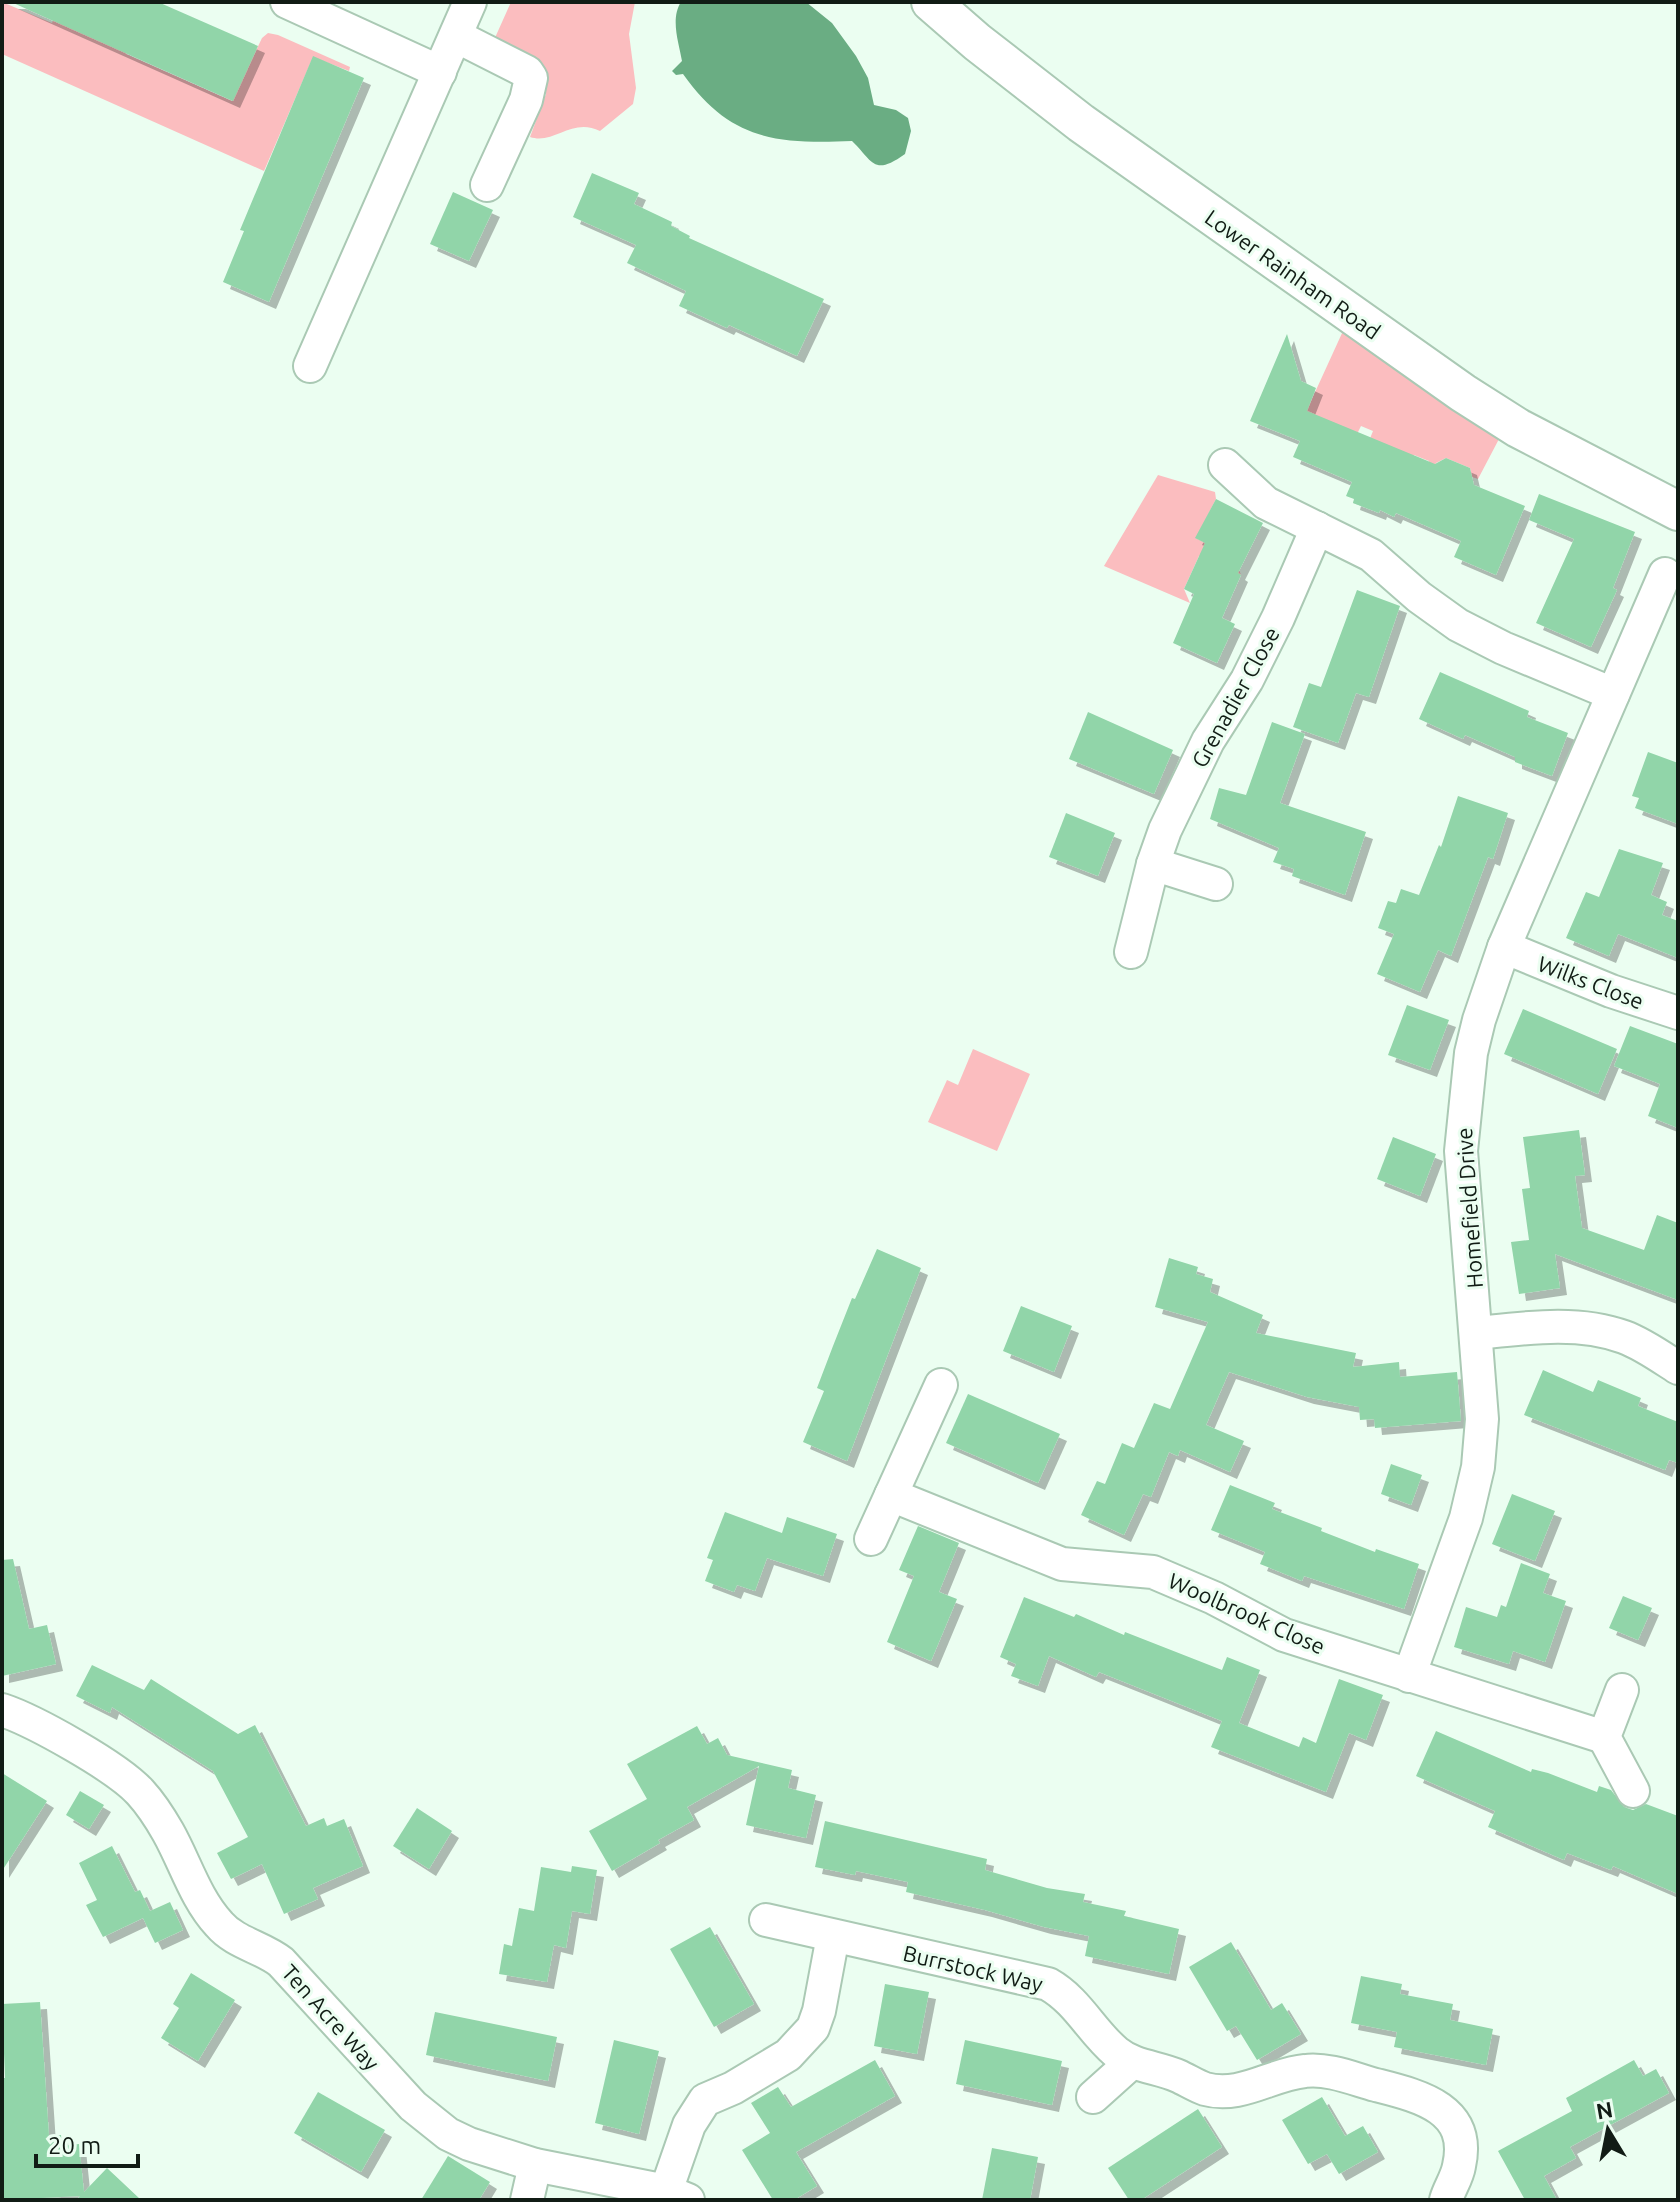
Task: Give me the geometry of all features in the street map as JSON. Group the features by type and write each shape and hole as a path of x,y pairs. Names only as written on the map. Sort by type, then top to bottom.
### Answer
{"street":[{"path":"287,2 440,72"},
{"path":"310,366 470,2"},
{"name":"Lower Rainham Road","path":"931,2 1081,123 1463,393 1518,428 1678,511"},
{"path":"456,36 527,72 531,78 526,100 487,185"},
{"path":"1225,465 1266,503 1371,555 1419,597 1458,625 1503,648 1613,694"},
{"name":"Grenadier Close","path":"1131,952 1153,864 1165,830 1198,760 1247,680 1317,528"},
{"name":"Homefield Drive","path":"1409,1676 1466,1518 1478,1467 1482,1419 1463,1179 1462,1122 1471,1053 1504,947 1665,574"},
{"path":"1153,864 1216,884"},
{"name":"Wilks Close","path":"1504,947 1611,991 1678,1013"},
{"path":"1477,1333 1567,1327 1608,1332 1627,1338 1678,1368"},
{"path":"871,1539 941,1385"},
{"name":"Woolbrook Close","path":"891,1495 1062,1564 1153,1572 1214,1598 1284,1635 1604,1737"},
{"path":"1622,1690 1604,1737 1633,1791"},
{"name":"Ten Acre Way","path":"2,1710 55,1736 119,1775 139,1791 169,1833 218,1924 237,1939 269,1952 281,1962 388,2080 431,2122 469,2144 535,2165 677,2195"},
{"name":"Burrstock Way","path":"766,1920 1048,1984 1074,2002 1117,2053 1132,2062 1176,2075 1204,2089 1220,2092 1255,2087 1287,2074 1315,2070 1431,2102 1445,2111 1459,2139 1459,2169 1446,2200"},
{"path":"677,2195 689,2125 705,2100 733,2088 788,2055 813,2028 833,1936"},
{"path":"1093,2097 1132,2062"},
{"path":"527,2200 535,2165"}],"shaded area":[{"path":"2,2 52,23 61,2 149,3 126,54 232,101 262,38 268,33 350,67 349,71 313,57 264,171 2,54"},
{"path":"511,2 635,2 629,34 636,88 633,104 600,131 581,127 547,137 530,137 546,94 546,78 494,40"},
{"path":"681,2 806,2 832,23 856,56 868,78 874,105 896,110 908,118 911,131 905,154 886,164 874,164 852,141 777,139 737,125 718,113 683,74 676,75 672,71 682,61 676,23"},
{"path":"1343,331 1499,439 1478,479 1472,477 1470,468 1446,458 1436,463 1424,491 1429,461 1414,455 1408,469 1365,451 1373,431 1361,426 1357,434 1306,412"},
{"path":"1158,475 1215,492 1216,499 1196,538 1243,563 1238,567 1241,575 1199,556 1184,589 1190,603 1104,566"},
{"path":"973,1049 1030,1074 997,1151 928,1122 947,1080 958,1085"}],"building":[{"path":"11,2 158,2 258,46 233,101"},
{"path":"313,56 364,78 269,302 223,282 244,231 240,230"},
{"path":"592,173 639,193 634,204 672,222 671,226 689,238 824,299 797,356 679,306 686,291 627,263 636,245 573,217"},
{"path":"453,192 493,210 469,261 430,244"},
{"path":"1287,334 1301,381 1316,388 1307,411 1435,464 1446,458 1470,468 1474,485 1525,506 1496,575 1454,557 1461,541 1396,513 1394,517 1353,503 1354,499 1346,496 1352,482 1293,457 1300,441 1250,421"},
{"path":"1539,494 1635,532 1613,588 1617,590 1591,647 1536,623 1574,539 1529,520"},
{"path":"1216,499 1263,523 1238,573 1241,575 1222,618 1235,624 1217,663 1173,643 1194,594 1184,589 1205,543 1195,538"},
{"path":"1357,590 1400,606 1369,697 1356,693 1338,743 1293,727 1309,683 1321,687"},
{"path":"1440,672 1529,711 1527,717 1568,733 1552,776 1515,762 1515,757 1465,735 1463,739 1419,719"},
{"path":"1088,712 1173,750 1154,794 1069,759"},
{"path":"1272,722 1305,734 1280,803 1366,832 1345,895 1292,876 1294,869 1273,862 1279,848 1210,819 1219,788 1246,795"},
{"path":"1648,752 1678,763 1678,824 1635,808 1639,798 1632,796"},
{"path":"1458,796 1508,813 1493,859 1488,857 1451,956 1438,950 1420,992 1377,974 1394,934 1378,928 1388,901 1396,903 1401,889 1419,895 1439,845 1441,847"},
{"path":"1066,813 1115,833 1098,876 1049,857"},
{"path":"1619,849 1663,863 1651,895 1667,902 1662,915 1678,921 1678,958 1618,934 1609,956 1566,938 1586,892 1599,897"},
{"path":"1407,1005 1449,1020 1430,1070 1388,1055"},
{"path":"1523,1009 1617,1049 1598,1094 1504,1054"},
{"path":"1630,1026 1678,1044 1678,1128 1648,1116 1660,1084 1614,1066"},
{"path":"1579,1130 1585,1175 1575,1176 1582,1228 1644,1250 1657,1215 1678,1223 1678,1300 1555,1254 1560,1288 1519,1294 1511,1242 1529,1240 1522,1189 1530,1188 1523,1137"},
{"path":"1393,1137 1436,1154 1420,1196 1377,1179"},
{"path":"877,1249 921,1268 847,1461 803,1442 824,1391 817,1388 833,1346 852,1298 855,1299"},
{"path":"1169,1258 1198,1267 1196,1274 1213,1279 1210,1292 1263,1315 1256,1333 1356,1353 1353,1367 1399,1362 1400,1377 1457,1372 1461,1421 1375,1428 1374,1419 1360,1420 1359,1407 1307,1397 1229,1372 1206,1425 1244,1441 1230,1472 1180,1450 1178,1456 1169,1452 1151,1497 1143,1494 1124,1535 1081,1515 1097,1481 1105,1484 1122,1443 1134,1448 1154,1403 1170,1409 1208,1322 1155,1307"},
{"path":"1021,1306 1072,1326 1054,1372 1003,1351"},
{"path":"1543,1370 1593,1392 1598,1380 1641,1398 1638,1406 1678,1422 1678,1463 1669,1460 1665,1470 1524,1415"},
{"path":"968,1394 1060,1434 1038,1483 946,1443"},
{"path":"1391,1464 1422,1475 1411,1505 1381,1494"},
{"path":"1230,1485 1275,1503 1272,1509 1322,1528 1321,1531 1375,1552 1376,1549 1419,1564 1404,1609 1304,1576 1302,1581 1260,1564 1265,1552 1211,1530"},
{"path":"1512,1494 1555,1511 1535,1561 1492,1544"},
{"path":"725,1512 782,1533 787,1517 837,1534 823,1576 767,1558 755,1591 737,1585 734,1592 705,1581 713,1560 707,1558"},
{"path":"918,1526 959,1543 939,1592 957,1599 931,1661 887,1642 914,1576 899,1570"},
{"path":"13,1559 29,1629 47,1625 56,1664 2,1676 2,1560"},
{"path":"1521,1563 1550,1574 1543,1593 1566,1601 1545,1662 1513,1651 1509,1664 1454,1647 1466,1607 1497,1617 1501,1605 1506,1607"},
{"path":"1623,1596 1652,1608 1638,1640 1609,1628"},
{"path":"1024,1597 1222,1670 1227,1657 1260,1670 1239,1723 1299,1747 1303,1737 1316,1743 1339,1679 1383,1695 1366,1740 1349,1733 1326,1792 1211,1747 1222,1721 1099,1672 1096,1677 1049,1656 1038,1686 1011,1676 1016,1664 1000,1657"},
{"path":"92,1665 144,1690 151,1679 238,1734 255,1725 306,1826 324,1818 327,1826 344,1819 363,1866 313,1888 318,1899 284,1914 262,1864 231,1879 217,1853 248,1837 213,1771 112,1707 110,1713 76,1696"},
{"path":"697,1726 707,1744 718,1738 727,1755 792,1770 788,1788 816,1795 806,1838 746,1825 759,1766 687,1807 694,1820 612,1871 589,1831 647,1799 627,1764"},
{"path":"1436,1731 1531,1772 1532,1769 1548,1773 1597,1792 1599,1786 1611,1790 1624,1807 1633,1810 1646,1804 1678,1816 1678,1894 1613,1866 1611,1870 1567,1853 1564,1860 1488,1827 1495,1811 1416,1776"},
{"path":"2,1773 47,1801 2,1871"},
{"path":"80,1791 104,1805 89,1829 66,1815"},
{"path":"417,1808 452,1831 429,1869 393,1846"},
{"path":"825,1821 987,1859 985,1870 1047,1888 1085,1894 1083,1902 1126,1911 1124,1916 1179,1929 1169,1974 1085,1956 1089,1936 906,1892 908,1882 856,1871 855,1875 815,1867"},
{"path":"112,1846 135,1892 140,1890 150,1911 170,1902 183,1930 155,1943 143,1918 103,1937 86,1905 97,1900 79,1863"},
{"path":"572,1866 597,1870 590,1914 572,1911 566,1948 554,1945 547,1982 499,1974 504,1944 512,1946 519,1908 534,1911 541,1867 571,1872"},
{"path":"710,1927 754,2004 714,2027 670,1949"},
{"path":"1231,1942 1271,2010 1282,2003 1301,2034 1257,2060 1236,2026 1227,2031 1189,1967"},
{"path":"191,1973 235,2000 198,2061 161,2038 179,2008 173,2004"},
{"path":"1361,1976 1402,1984 1400,1994 1453,2004 1450,2020 1493,2029 1486,2065 1394,2047 1397,2032 1351,2023"},
{"path":"885,1984 929,1992 917,2054 874,2046"},
{"path":"40,2002 49,2136 61,2135 62,2146 79,2144 84,2192 107,2168 141,2200 77,2200 80,2196 2,2200 2,2078 5,2078 2,2004"},
{"path":"435,2012 557,2037 548,2081 426,2055"},
{"path":"614,2040 659,2051 639,2134 595,2123"},
{"path":"965,2040 1062,2061 1052,2105 956,2084"},
{"path":"875,2060 895,2096 796,2152 817,2186 794,2200 773,2200 742,2150 770,2133 751,2103 778,2087 791,2107"},
{"path":"1634,2060 1643,2076 1656,2069 1669,2093 1570,2147 1576,2158 1544,2176 1557,2200 1525,2200 1498,2151 1572,2111 1566,2098"},
{"path":"318,2092 385,2130 361,2172 294,2133"},
{"path":"1322,2097 1345,2136 1363,2126 1378,2152 1339,2174 1327,2154 1308,2164 1282,2120"},
{"path":"1198,2109 1222,2147 1141,2200 1129,2200 1108,2168"},
{"path":"992,2148 1038,2157 1030,2200 982,2200"},
{"path":"448,2156 490,2182 479,2200 421,2200"}]}
